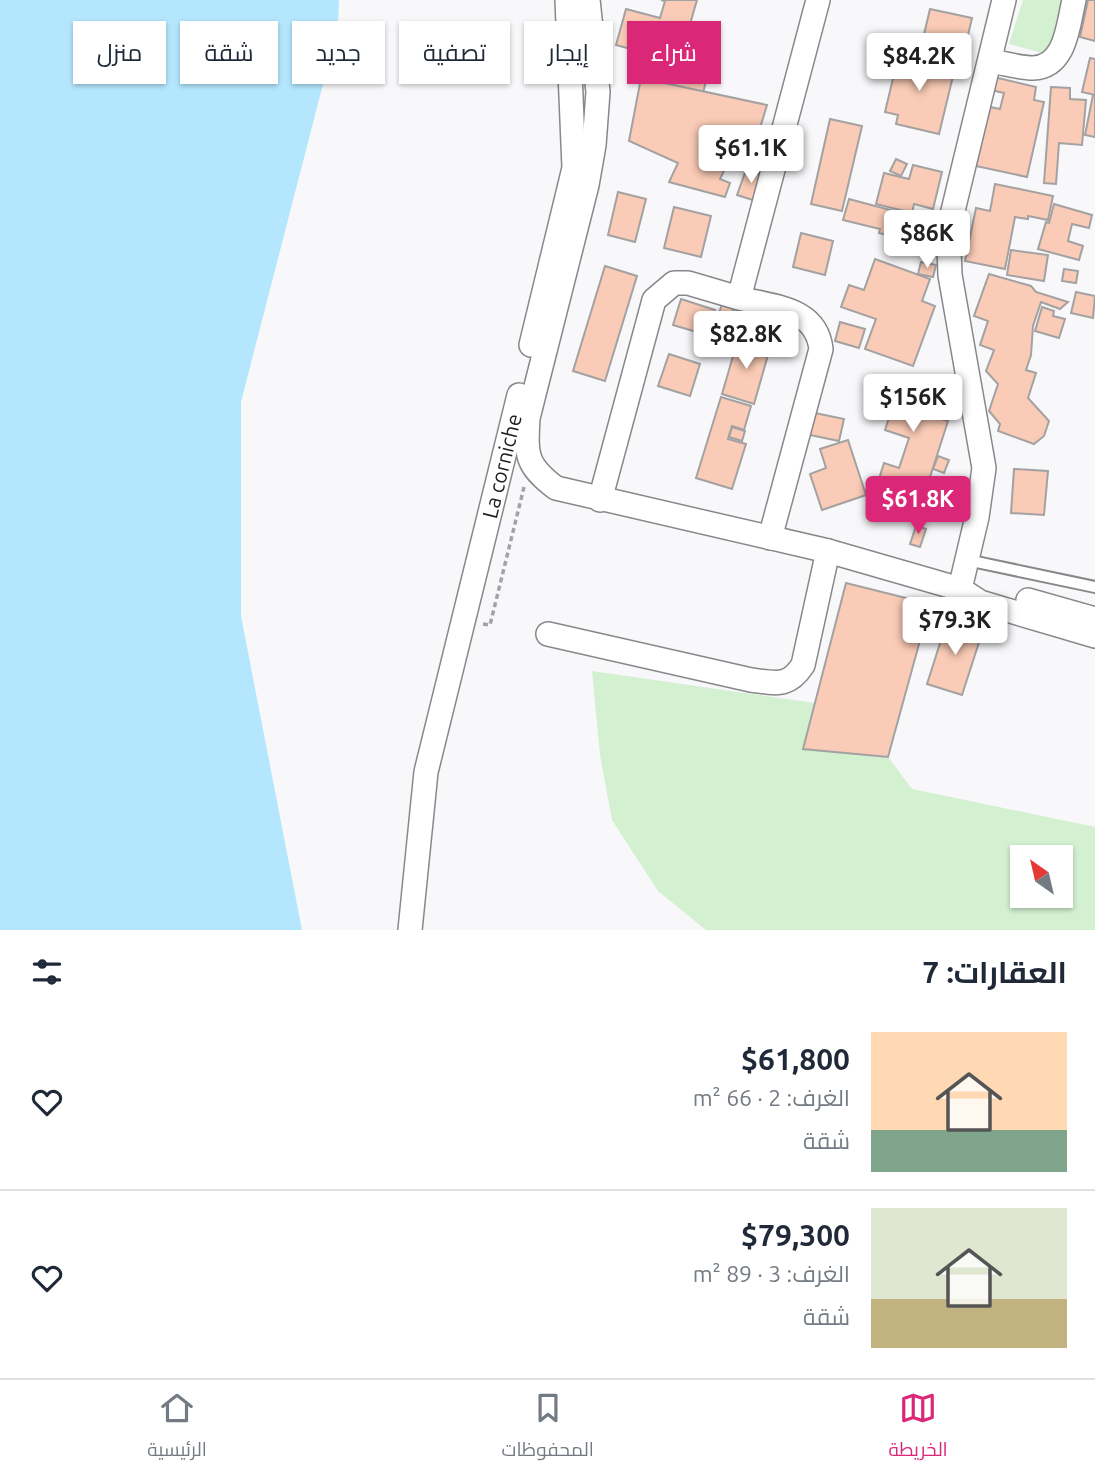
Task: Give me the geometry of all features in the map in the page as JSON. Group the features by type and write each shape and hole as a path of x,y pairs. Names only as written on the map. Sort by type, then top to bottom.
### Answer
{"street":[{"name":"La corniche","path":"410,930 426,772 574,168 567,0"},
{"path":"588,0 598,92 594,145 587,185 528,418 526,448 530,463 539,475 556,488 828,551 960,589 979,602 1005,601 1095,619"},
{"path":"740,298 818,0"},
{"path":"960,589 977,517 984,468 950,275 951,219 1004,0"},
{"path":"990,61 1032,68 1047,66 1058,58 1074,0"},
{"path":"600,500 654,300 674,283 688,283 794,312 814,326 819,336 821,349 770,538"},
{"path":"548,634 751,680 785,682 796,677 803,664 828,551"},
{"path":"1005,601 1095,636"}],"lane":[{"path":"967,560 1095,587"}],"path":[{"path":"490,625 530,463"}],"green space":[{"path":"1023,0 1064,0 1050,55 1009,44"},
{"path":"592,671 815,703 803,749 888,757 912,789 1095,827 1095,930 706,930 658,891 612,820 600,755"}],"water":[{"path":"0,0 339,0 338,21 292,21 292,84 323,84 241,402 241,616 302,930 0,930"}],"building":[{"path":"661,0 697,0 691,21 627,21 627,48 616,45 626,9 660,18 665,1"},
{"path":"1088,0 1095,0 1095,41 1080,37"},
{"path":"930,9 972,18 963,56 921,47"},
{"path":"901,45 916,49 913,63 954,72 939,134 896,124 898,115 885,112"},
{"path":"1090,58 1095,59 1095,95 1082,92"},
{"path":"994,77 1036,87 1034,100 1044,102 1027,177 976,166 990,107 1000,109 1004,93 991,90"},
{"path":"640,84 669,84 767,105 750,161 731,156 720,179 730,183 725,197 669,182 678,163 629,141"},
{"path":"666,84 705,84 703,93"},
{"path":"1051,87 1070,88 1070,99 1086,100 1082,145 1059,143 1056,184 1044,183"},
{"path":"1093,95 1095,96 1095,137 1085,135"},
{"path":"830,119 862,126 842,211 811,204"},
{"path":"896,159 907,164 901,176 890,171"},
{"path":"913,165 942,172 933,209 914,204 912,213 876,204 884,173 909,179"},
{"path":"746,170 765,176 756,201 737,195"},
{"path":"995,184 1053,196 1048,220 1028,216 1028,219 1015,217 1005,269 965,261 976,208 990,211"},
{"path":"618,192 646,199 635,242 608,235"},
{"path":"849,199 931,221 925,245 879,233 880,229 843,220"},
{"path":"1054,204 1092,215 1089,228 1072,224 1068,241 1083,246 1079,260 1038,249"},
{"path":"674,207 711,216 701,257 664,248"},
{"path":"801,233 833,241 825,275 793,267"},
{"path":"1011,250 1048,255 1044,281 1007,275"},
{"path":"875,259 930,279 922,301 935,306 913,366 865,349 876,319 841,307 849,285 864,290"},
{"path":"921,262 936,265 933,277 918,274"},
{"path":"605,266 637,276 605,381 573,371"},
{"path":"1064,269 1078,271 1076,283 1062,281"},
{"path":"989,274 1031,286 1036,292 1068,302 1060,309 1041,302 1033,326 1031,355 1026,370 1036,373 1028,398 1049,421 1044,436 1034,444 998,431 1000,424 989,411 998,384 986,371 994,350 980,345 988,321 974,316"},
{"path":"1076,292 1095,296 1093,318 1071,313"},
{"path":"681,299 715,310 707,335 673,325"},
{"path":"723,301 735,305 730,320 718,316"},
{"path":"1042,307 1054,311 1053,316 1065,319 1059,338 1035,331"},
{"path":"840,322 865,329 859,348 835,341"},
{"path":"738,339 770,348 754,404 722,394"},
{"path":"669,354 700,364 690,396 658,386"},
{"path":"902,376 940,388 931,416 948,421 924,496 878,482 884,463 899,468 909,438 885,430 892,408 879,403 884,386 898,390"},
{"path":"721,397 751,406 744,430 732,426 728,439 746,444 732,489 696,478"},
{"path":"815,413 844,419 839,441 810,435"},
{"path":"732,427 745,431 742,441 729,437"},
{"path":"848,440 866,495 822,510 810,474 826,468 820,449"},
{"path":"938,456 949,460 944,473 933,469"},
{"path":"1014,469 1048,471 1044,515 1011,513"},
{"path":"916,526 926,529 920,547 910,544"},
{"path":"846,583 930,604 888,757 803,749"},
{"path":"948,618 983,630 962,695 927,684"}]}
